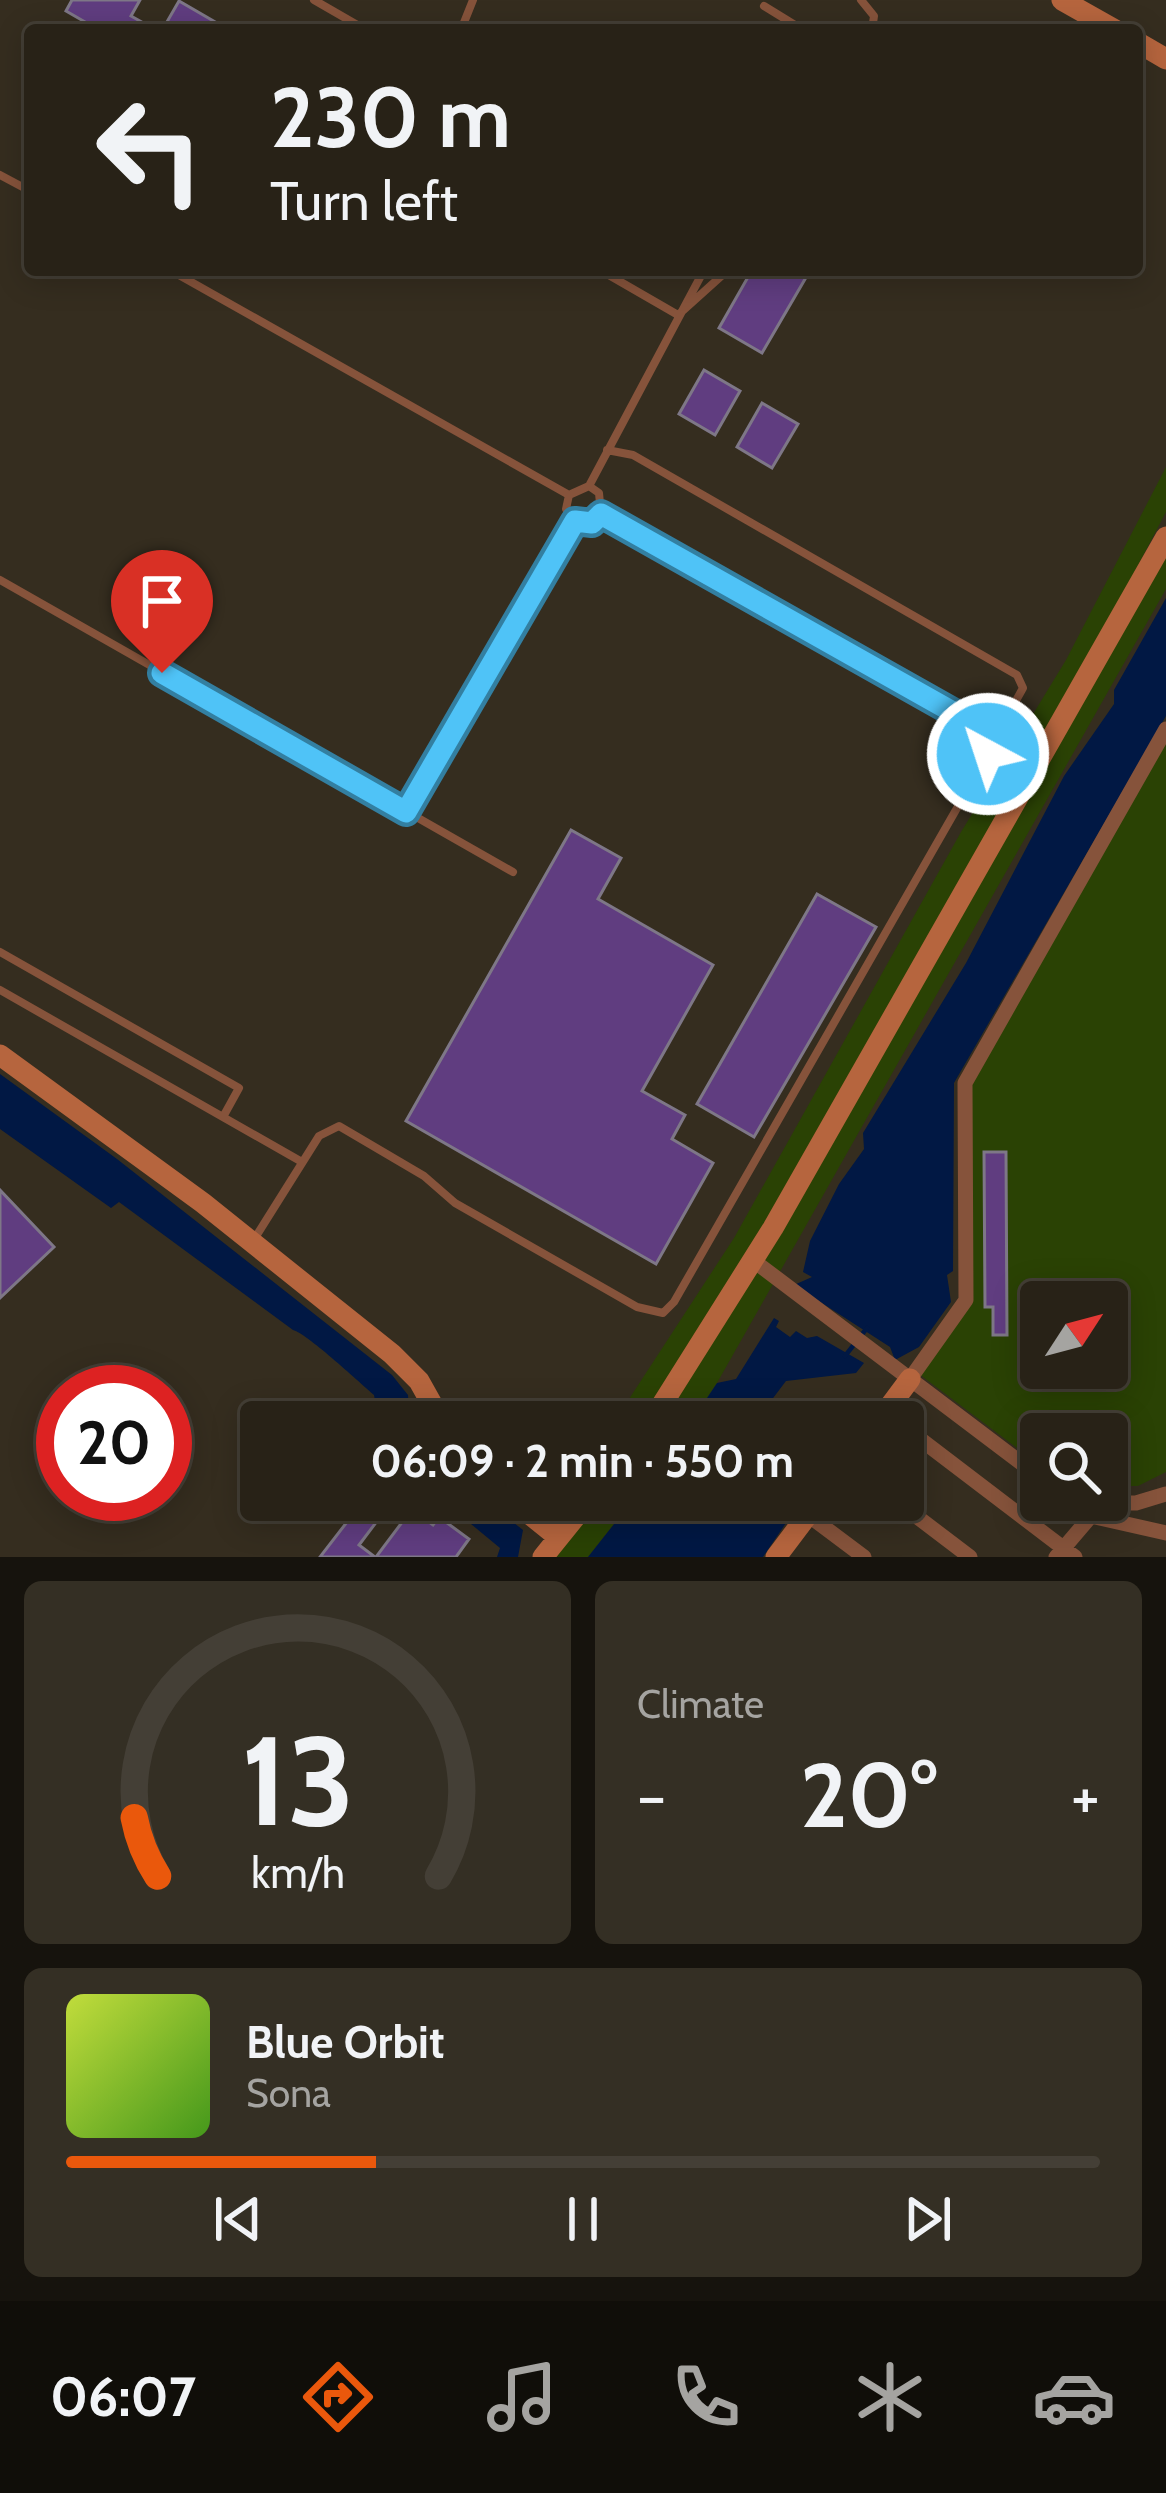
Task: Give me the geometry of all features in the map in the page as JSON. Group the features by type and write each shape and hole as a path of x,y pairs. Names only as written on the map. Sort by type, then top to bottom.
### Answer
{"street":[{"path":"1062,0 1104,24"},
{"path":"664,1401 754,1261 1166,537"},
{"path":"900,1401 966,1300 964,1083 1166,729"},
{"path":"0,1054 252,1243 407,1368 428,1401"},
{"path":"754,1261 1020,1462"},
{"path":"924,1446 1064,1554 1087,1521"},
{"path":"1128,1503 1166,1494"},
{"path":"539,1521 559,1537"},
{"path":"543,1557 572,1521"},
{"path":"776,1557 804,1521"},
{"path":"827,1521 863,1557"},
{"path":"923,1521 970,1557"},
{"path":"1112,1521 1166,1534"}],"lane":[{"path":"316,0 356,24"},
{"path":"764,6 793,24"},
{"path":"181,276 568,494"},
{"path":"610,276 678,315"},
{"path":"568,494 589,486 701,276"},
{"path":"678,315 721,276"},
{"path":"601,514 989,736 998,733 1023,688 1017,675 633,455 607,450"},
{"path":"589,486 599,493 601,514"},
{"path":"568,494 566,509 575,521 592,523 601,514"},
{"path":"406,812 575,521"},
{"path":"0,580 513,872"},
{"path":"252,1243 329,1128 354,1132 455,1203 637,1307 663,1313 674,1302 988,754 989,736"},
{"path":"0,952 239,1088 223,1117"},
{"path":"0,990 302,1162"}],"green space":[{"path":"1166,467 1166,512 790,1185 653,1401 628,1401 734,1238 961,832 1066,660"},
{"path":"1166,547 1166,589 717,1383 705,1401 667,1401"},
{"path":"1166,736 1166,1472 1128,1486 1128,1413 1020,1413 1020,1450 919,1374 971,1301 969,1084"},
{"path":"581,1521 616,1521 588,1557 552,1557"}],"water":[{"path":"1166,598 1166,716 954,1083 953,1271 947,1275 951,1302 919,1347 895,1360 890,1347 794,1285 812,1277 803,1272 810,1241 839,1184 864,1149 863,1133 966,963 1064,776 1114,704 1114,690"},
{"path":"0,1074 117,1159 392,1375 408,1401 375,1401 374,1395 309,1339 119,1202 111,1208 0,1129"},
{"path":"774,1318 779,1321 776,1327 790,1337 796,1331 807,1338 817,1336 864,1363 856,1373 786,1381 771,1401 705,1401 717,1383 736,1379"},
{"path":"467,1521 512,1521 523,1530 518,1557 497,1557 500,1548"},
{"path":"616,1521 786,1523 763,1557 588,1557"}],"building":[{"path":"72,0 140,0 131,16 145,24 89,24 66,11"},
{"path":"179,1 219,24 166,24"},
{"path":"749,276 807,276 762,353 719,328"},
{"path":"704,370 740,391 715,435 679,414"},
{"path":"762,403 798,424 772,468 737,447"},
{"path":"571,830 621,858 598,899 713,965 642,1091 685,1115 672,1139 713,1163 656,1264 406,1121"},
{"path":"817,894 876,927 754,1137 697,1104"},
{"path":"984,1152 1006,1152 1007,1335 993,1335 993,1307 985,1307"},
{"path":"0,1190 54,1247 0,1298"},
{"path":"348,1521 377,1521 359,1545 375,1557 320,1557"},
{"path":"403,1521 433,1525 444,1521 469,1539 456,1557 376,1557"}],"waterway":[{"path":"845,1356 867,1328"}],"route":[{"path":"162,673 406,812 575,521 592,523 601,514 974,724 989,736 988,754"}]}
